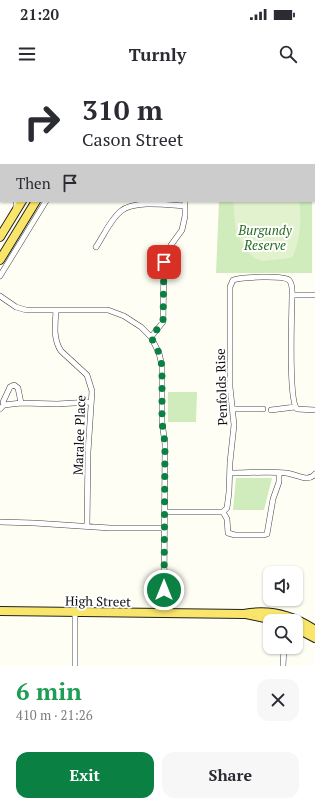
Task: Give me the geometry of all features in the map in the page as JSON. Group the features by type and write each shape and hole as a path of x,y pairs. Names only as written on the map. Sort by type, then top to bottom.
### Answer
{"main road":[{"path":"0,237 21,202"},
{"path":"0,260 35,202"},
{"name":"High Street","path":"0,611 244,614 264,612 269,614"},
{"name":"High Street","path":"303,625 315,630"},
{"path":"303,632 315,638"}],"street":[{"path":"16,202 16,211"},
{"path":"0,276 45,202"},
{"path":"96,247 113,220 122,210 133,206 185,203 185,216 182,230 171,245 164,262 163,322 151,337"},
{"name":"Penfolds Rise","path":"223,512 227,508 234,425 230,379 231,282 237,278 284,278 288,279 292,285 292,295"},
{"path":"294,407 292,379 292,295 315,295"},
{"path":"1,297 16,307 26,310 108,310 124,316 141,327 151,337 159,353 162,366 162,422 165,444 164,613"},
{"name":"Maralee Place","path":"56,311 56,342 61,351 87,375 92,391 88,452 87,526"},
{"path":"21,402 18,388 14,385 10,387 2,407 21,402 57,404 92,402"},
{"path":"271,410 294,407 300,410 315,410"},
{"path":"232,409 263,409"},
{"path":"230,473 287,473 309,478 315,474"},
{"path":"164,512 223,512 227,519 228,533 267,534 279,473"},
{"path":"0,522 110,528 164,528"},
{"path":"75,612 75,666"},
{"path":"283,666 284,654"}],"green space":[{"name":"Burgundy Reserve","path":"219,202 312,202 312,273 216,273"},
{"path":"233,202 299,202 300,229 293,256 290,258 263,261 254,258 246,250 236,232"},
{"path":"168,392 197,392 196,422 168,422"},
{"path":"236,478 272,478 264,510 233,510"}],"route":[{"path":"164,262 163,322 151,337 159,353 162,366 162,422 165,444 164,590"}]}
